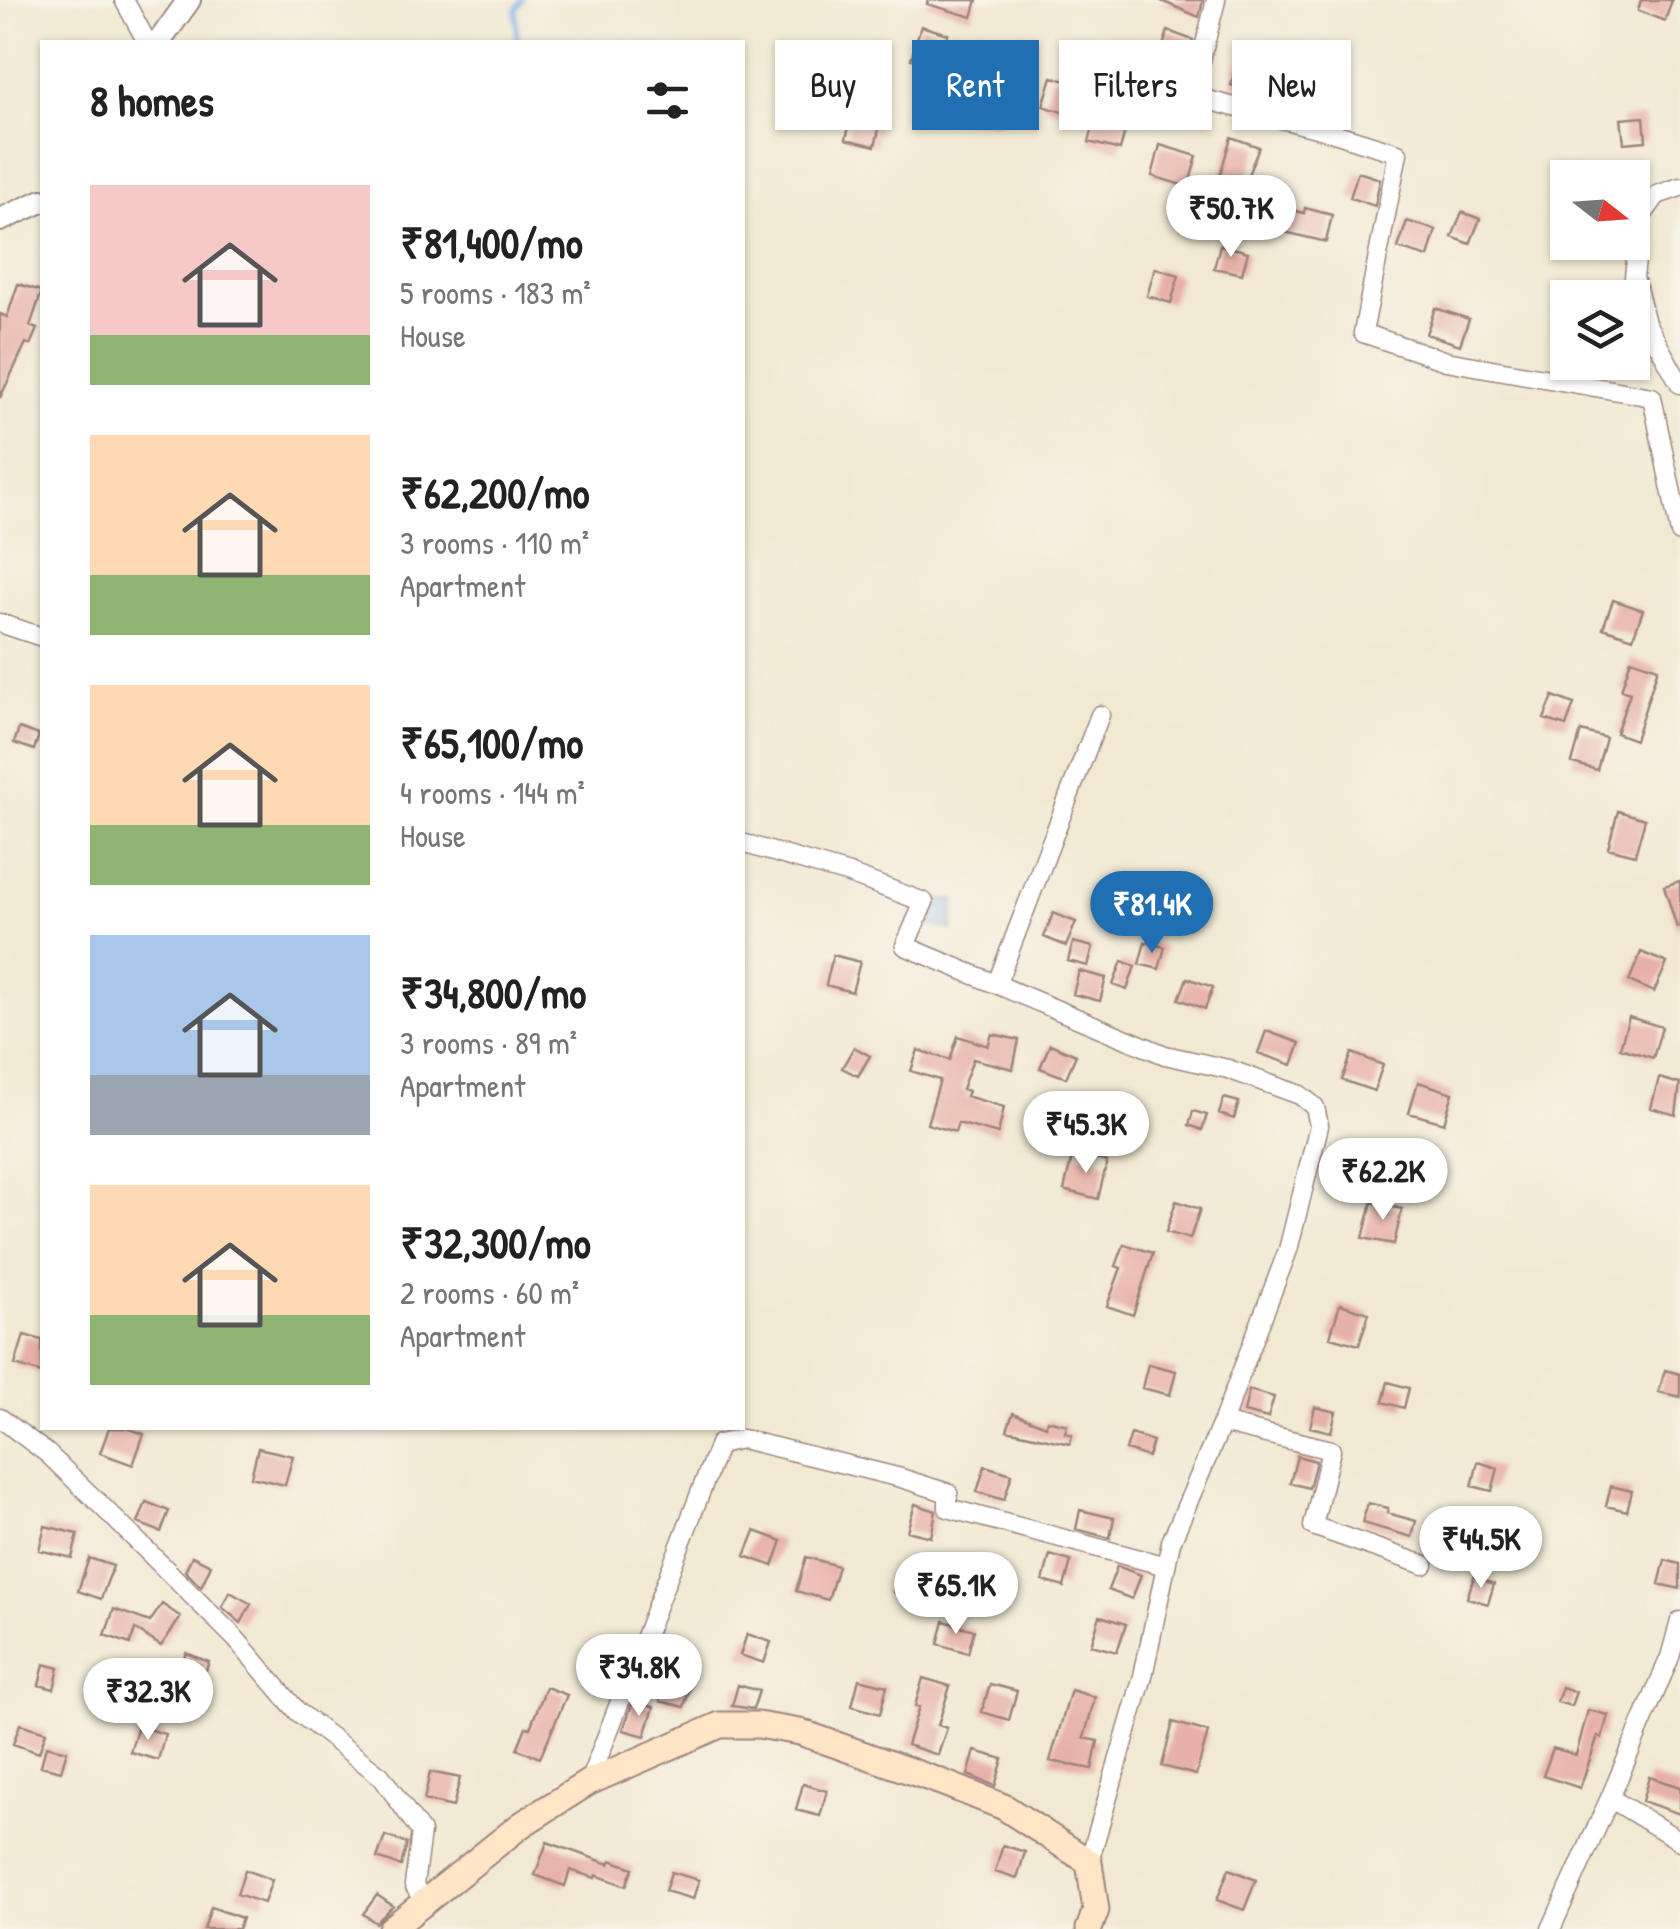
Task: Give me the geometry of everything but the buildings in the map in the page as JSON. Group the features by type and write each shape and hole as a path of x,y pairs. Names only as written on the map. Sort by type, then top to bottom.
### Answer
{"main road":[{"path":"391,1929 521,1825 589,1782 720,1726 758,1725 800,1732 1004,1807 1088,1862 1096,1910 1089,1929"}],"street":[{"path":"124,0 146,40"},
{"path":"161,40 189,0"},
{"path":"1216,0 1192,96 1398,153 1362,333 1446,361 1652,397 1680,533"},
{"path":"1680,188 1657,195 1641,218 1634,277 1646,323 1680,384"},
{"path":"0,220 40,202"},
{"path":"0,623 40,636"},
{"path":"996,983 1100,715"},
{"path":"745,844 849,874 924,902 905,946 1165,1055 1228,1069 1300,1095 1315,1107 1319,1126 1288,1250 1222,1424 1171,1542 1144,1676 1088,1862"},
{"path":"0,1418 48,1454 112,1516 235,1638 298,1712 381,1776 421,1832 414,1885 424,1902"},
{"path":"1222,1424 1332,1450 1313,1526 1424,1566"},
{"path":"589,1782 719,1444 742,1439 901,1478 948,1493 948,1508 1166,1566"},
{"path":"1551,1929 1670,1657 1680,1621"},
{"path":"1610,1798 1680,1841"}],"water":[{"path":"936,900 955,900 952,930 931,925"}],"waterway":[{"path":"517,40 516,9 522,0"}]}
